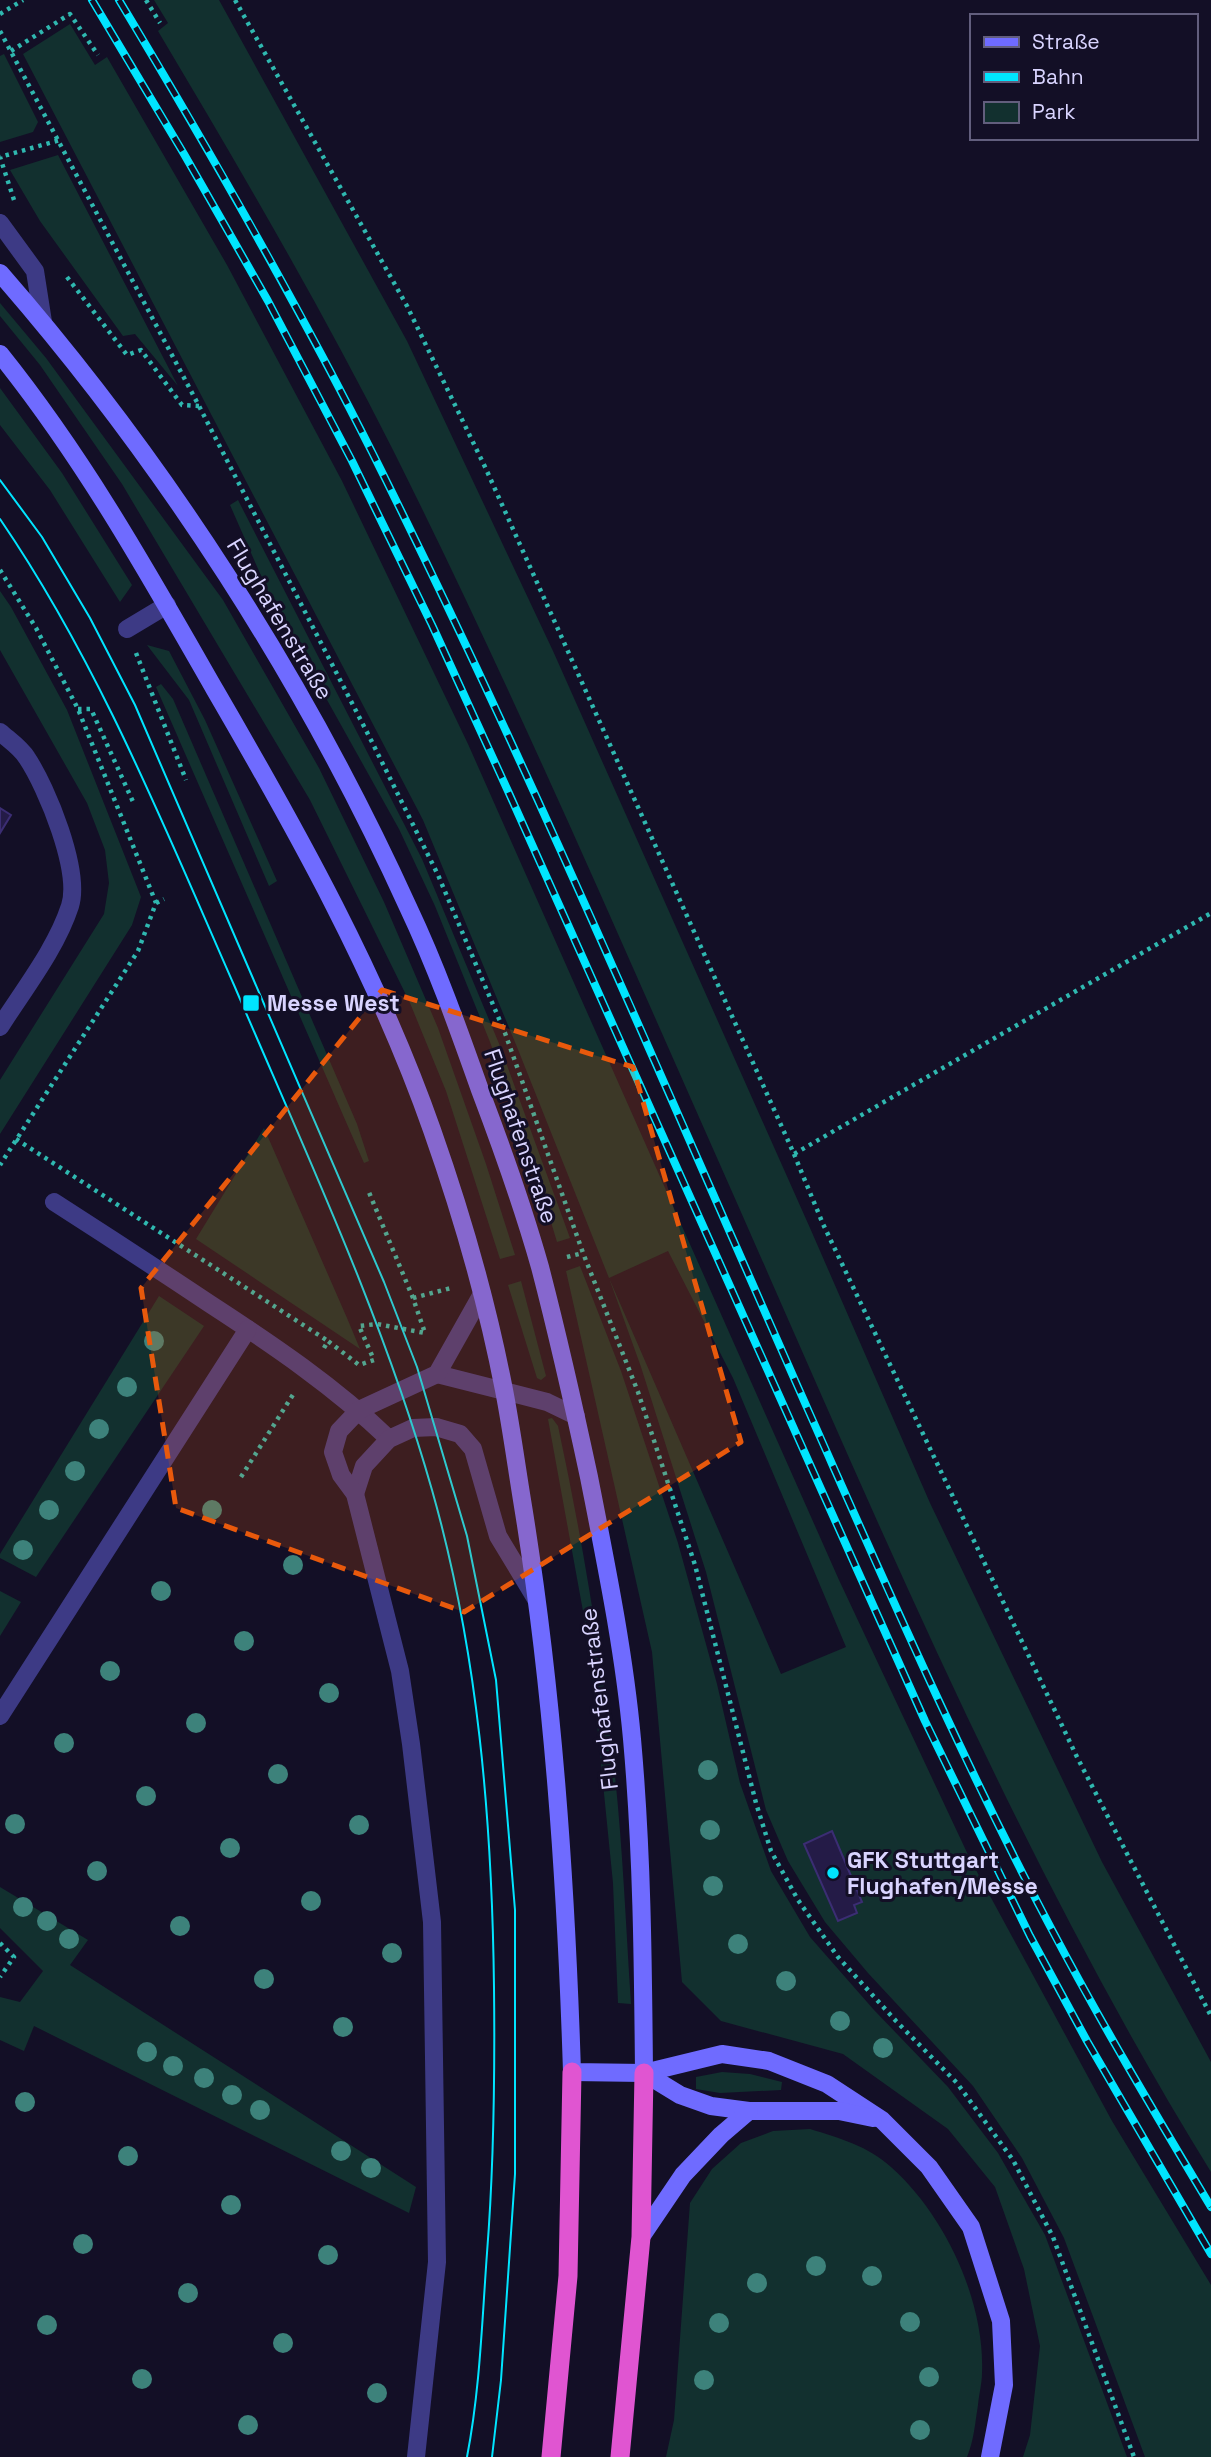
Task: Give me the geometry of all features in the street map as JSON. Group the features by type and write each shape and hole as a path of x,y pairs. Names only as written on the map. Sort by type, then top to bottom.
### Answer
{"highway":[{"path":"551,2457 568,2276 572,2072"},
{"path":"620,2457 641,2237 644,2073"}],"main road":[{"name":"Flughafenstraße","path":"0,272 115,414 229,576 335,759 408,907 454,1016 509,1168 539,1264 576,1416 610,1585 632,1735 643,1906 644,2073"},
{"path":"0,355 42,406 122,527 274,792 338,913 390,1024 432,1129 482,1294 503,1389 539,1603 557,1791 572,2072 644,2073 722,2054 769,2061 827,2084 882,2120 929,2167 971,2227 1000,2321 1004,2385 990,2457"},
{"path":"644,2073 680,2095 711,2106 749,2111 839,2111 882,2120"},
{"path":"641,2237 683,2175 721,2135 749,2111"}],"street":[{"name":"Flughafenstraße","path":"0,223 35,271 43,322"},
{"path":"127,629 167,605"},
{"path":"0,732 26,756 56,817 71,869 71,903 56,938 0,1027"},
{"path":"54,1202 308,1371 359,1410 389,1439"},
{"path":"416,2457 437,2262 432,1922 400,1671 355,1494 341,1475 334,1452 339,1431 359,1410 437,1374 482,1294"},
{"path":"0,1716 247,1329"},
{"path":"437,1374 548,1402 576,1416"},
{"path":"355,1494 364,1466 389,1439 413,1428 436,1427 460,1434 473,1449 498,1536 539,1603"}],"path":[{"path":"0,14 23,0"},
{"path":"145,0 160,23"},
{"path":"235,0 407,306 486,469 823,1224 1077,1757 1211,2016"},
{"path":"11,51 70,14 98,55"},
{"path":"0,31 199,406 438,876 505,1033 583,1253 638,1392 667,1478 698,1577 756,1803 772,1851 798,1900 838,1957 957,2083 1013,2160 1053,2238 1134,2457"},
{"path":"0,157 60,140"},
{"path":"127,355 141,350 182,405 199,406"},
{"path":"0,570 36,628 78,709 156,903 138,951 0,1165"},
{"path":"127,629 186,780"},
{"path":"78,709 91,709 134,804"},
{"path":"156,903 164,899"},
{"path":"794,1154 1211,913"},
{"path":"16,1139 328,1341 359,1365 374,1360 359,1326 377,1324 425,1333 368,1190"},
{"path":"241,1477 328,1341"},
{"path":"0,1943 14,1957 2,1969 0,1977"}],"highlighted area":[{"path":"382,990 633,1067 741,1442 464,1612 176,1508 141,1288"}],"green space":[{"path":"154,0 219,0 407,341 553,651 930,1503 1102,1862 1211,2062 1211,2172 1142,2056 1016,1818 901,1573 611,919 439,543 309,291 158,31 168,23"},
{"path":"70,24 95,65 107,57 227,265 342,481 468,744 839,1580 970,1859 1112,2121 1211,2285 1211,2457 1145,2457 1064,2238 1022,2158 973,2086 868,1973 825,1922 788,1861 766,1810 706,1572 641,1367 609,1278 517,1047 423,820 23,54","holes":["668,1251 733,1378 846,1647 781,1674 609,1278"]},
{"path":"4,54 38,122 33,132 0,142 0,56"},
{"path":"58,155 178,386 135,334 123,336 40,221 10,170"},
{"path":"0,303 46,358 223,600 319,768 384,902 438,1028 515,1255 500,1259 446,1091 410,1003 310,800 122,484 40,365 0,316"},
{"path":"0,388 62,473 132,585 120,602 50,490 0,425"},
{"path":"238,500 422,859 500,1046 570,1238 557,1242 529,1149 490,1042 435,906 399,829 273,603 230,505"},
{"path":"0,591 67,710 141,897 132,925 0,1134 0,1080 104,914 109,883 105,850 87,803 0,650"},
{"path":"147,645 169,651 205,720 277,881 269,886 189,700"},
{"path":"161,684 173,699 357,1124 369,1161 364,1163 156,687"},
{"path":"264,1128 347,1318 360,1349 196,1239"},
{"path":"580,1266 621,1371 678,1543 717,1684 740,1783 771,1871 810,1937 874,2010 948,2087 998,2153 1045,2235 1127,2457 1023,2457 1030,2435 1040,2346 1024,2269 995,2187 948,2129 843,2054 721,2021 682,1982 652,1652 566,1271"},
{"path":"521,1281 546,1376 541,1380 537,1378 508,1285"},
{"path":"159,1296 204,1326 36,1577 0,1558 0,1554"},
{"path":"552,1418 558,1426 576,1513 610,1732 618,1804 631,2004 618,2003 613,1883 589,1644 548,1419"},
{"path":"0,1591 21,1602 0,1636"},
{"path":"0,1887 88,1940 70,1965 416,2187 409,2213 34,2026 24,2051 0,2040 0,1997 20,2002 43,1971 0,1928"},
{"path":"722,2072 750,2074 782,2082 781,2090 720,2093 696,2089 696,2077"},
{"path":"810,2129 863,2148 891,2167 928,2209 958,2261 977,2317 981,2345 982,2381 967,2457 666,2457 674,2420 690,2203 712,2169 741,2143 773,2131"}],"building":[{"path":"0,808 11,815 0,833"},
{"name":"GFK Stuttgart Flughafen/Messe","path":"832,1831 862,1902 854,1905 857,1913 838,1921 804,1844"}],"tram line":[{"path":"0,480 42,537 90,618 135,705 384,1282 417,1367 467,1536 496,1680 515,1910 515,2174 501,2380 492,2457"},
{"path":"0,519 36,574 99,688 155,806 234,985 367,1298 412,1425 448,1551 461,1613 480,1737 493,1924 494,2120 478,2381 467,2457"}],"railway":[{"path":"92,0 268,301 352,461 432,625 508,791 925,1721 1030,1936 1087,2041 1211,2254"},
{"path":"119,0 250,224 373,454 543,810 956,1737 1018,1865 1070,1963 1211,2207"}],"place":[{"name":"Messe West","path":"251,1003"},
{"name":"GFK Stuttgart Flughafen/Messe","path":"833,1873"}]}
